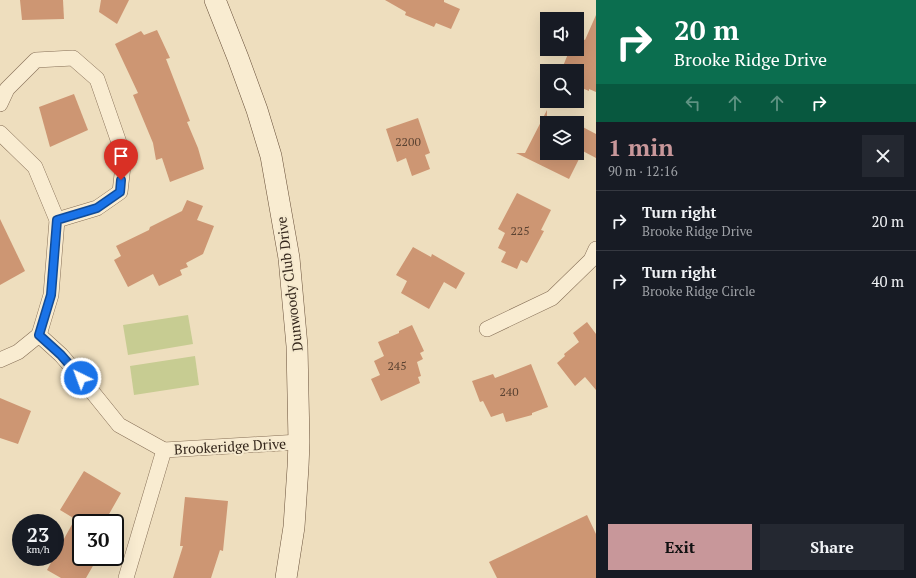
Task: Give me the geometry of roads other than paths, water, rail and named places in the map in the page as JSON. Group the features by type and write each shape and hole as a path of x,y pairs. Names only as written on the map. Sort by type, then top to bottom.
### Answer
{"street":[{"name":"Dunwoody Club Drive","path":"215,0 257,110 271,156 289,258 298,346 299,442 294,527 286,578"},
{"path":"0,104 7,89 36,60 73,58 97,79 124,157 120,192 97,208 57,220"},
{"path":"0,133 35,167 57,220 51,295 39,335 18,352 0,360"},
{"path":"487,329 552,298 591,260 596,249"},
{"name":"Brookeridge Drive","path":"39,335 61,355 119,426 164,450 299,442"},
{"path":"126,578 164,450"}]}
